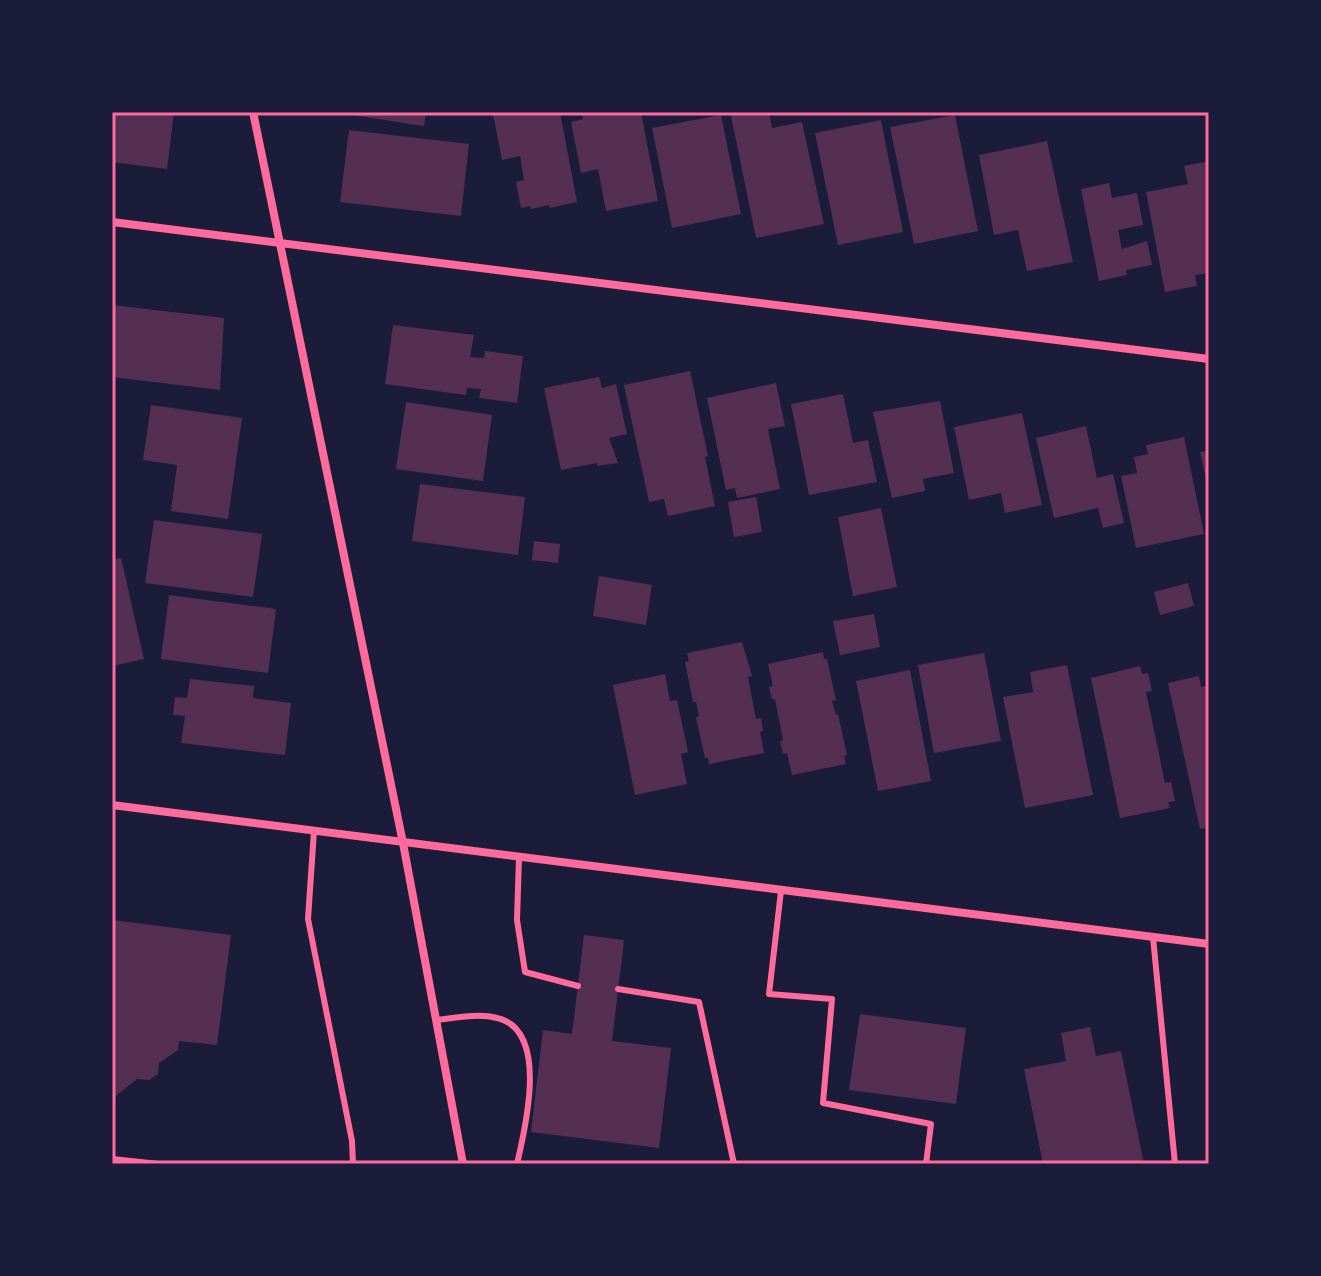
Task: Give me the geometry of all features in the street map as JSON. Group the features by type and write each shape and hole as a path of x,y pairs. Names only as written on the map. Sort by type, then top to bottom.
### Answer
{"street":[{"path":"253,112 403,843 463,1164"},
{"path":"112,222 1209,359"},
{"path":"112,805 1209,944"}],"lane":[{"path":"314,831 308,919 352,1141 353,1164"},
{"path":"519,857 517,920 525,972 578,986"},
{"path":"781,891 769,994 832,999 823,1103 931,1124 926,1164"},
{"path":"1153,937 1175,1164"},
{"path":"618,989 699,1002 734,1164"},
{"path":"436,1020 476,1016 500,1018 514,1028 524,1041 530,1061 529,1096 517,1164"},
{"path":"112,1159 159,1164"}],"building":[{"path":"112,112 174,112 167,169 112,162"},
{"path":"332,112 426,112 424,126"},
{"path":"560,112 577,202 550,208 549,205 521,208 516,182 524,180 520,156 502,160 493,114"},
{"path":"581,112 641,112 658,201 606,211 598,169 581,173 571,122 583,119"},
{"path":"769,112 772,128 802,122 824,224 756,238 731,116"},
{"path":"721,115 741,214 672,228 652,128"},
{"path":"955,115 978,231 914,244 890,127"},
{"path":"881,120 903,232 838,245 815,133"},
{"path":"349,130 469,144 461,216 340,202"},
{"path":"1047,141 1073,262 1027,271 1018,230 994,235 979,155"},
{"path":"1209,161 1209,273 1195,275 1197,286 1165,292 1146,192 1188,184 1184,166"},
{"path":"1109,183 1112,198 1137,193 1143,225 1118,230 1122,249 1147,241 1152,265 1126,270 1127,275 1099,281 1081,189"},
{"path":"112,305 224,318 220,390 112,377"},
{"path":"393,325 474,335 470,357 484,358 485,351 523,356 517,403 479,398 481,389 467,388 466,395 385,384"},
{"path":"690,371 715,506 668,516 664,499 649,502 624,385"},
{"path":"599,377 602,388 616,384 627,434 609,438 618,463 597,466 597,463 561,470 544,388"},
{"path":"776,383 785,426 768,429 780,489 737,498 735,488 726,490 707,398"},
{"path":"843,394 853,443 868,440 877,482 809,495 791,404"},
{"path":"940,401 954,473 923,479 925,491 892,498 873,412"},
{"path":"406,402 492,415 483,481 396,469"},
{"path":"151,405 242,418 228,519 171,511 177,465 143,460"},
{"path":"1022,413 1042,505 1005,513 1001,493 969,500 954,427"},
{"path":"1086,426 1097,478 1113,474 1124,523 1103,528 1098,508 1054,518 1036,438"},
{"path":"1184,437 1204,534 1136,548 1121,476 1137,473 1134,457 1148,454 1146,445"},
{"path":"1209,451 1209,487 1208,487 1200,452"},
{"path":"420,484 525,497 518,555 412,541"},
{"path":"756,497 762,532 734,537 728,502"},
{"path":"881,508 897,587 853,596 838,517"},
{"path":"154,520 262,534 253,597 145,583"},
{"path":"534,541 560,544 558,563 532,560"},
{"path":"121,558 144,659 112,666 112,560"},
{"path":"599,576 652,585 646,625 593,616"},
{"path":"1188,583 1194,606 1160,615 1154,592"},
{"path":"169,595 276,609 268,673 161,659"},
{"path":"874,614 880,647 840,655 833,621"},
{"path":"742,642 752,676 748,677 756,719 761,718 764,753 709,764 696,718 699,716 685,662 689,661 687,653"},
{"path":"823,652 836,700 832,701 838,714 847,755 844,756 846,764 792,775 787,753 783,754 780,741 783,740 775,699 772,699 769,687 773,686 768,664"},
{"path":"984,653 1001,741 934,753 918,665"},
{"path":"1067,665 1093,795 1025,808 1003,697 1033,692 1030,672"},
{"path":"1140,666 1142,674 1148,673 1152,691 1146,692 1165,783 1171,782 1175,801 1168,802 1170,808 1120,818 1091,678"},
{"path":"910,670 931,781 878,791 856,681"},
{"path":"665,674 670,701 677,700 688,752 681,754 687,784 635,795 613,685"},
{"path":"1199,676 1201,687 1209,685 1209,827 1200,829 1168,683"},
{"path":"190,679 254,686 253,698 291,703 285,755 181,743 185,716 173,715 175,697 187,698"},
{"path":"112,920 231,935 217,1045 179,1041 178,1050 159,1063 158,1074 149,1080 137,1079 112,1099"},
{"path":"584,935 624,940 612,1041 671,1048 659,1148 531,1132 543,1030 572,1034"},
{"path":"860,1014 966,1028 956,1104 849,1090"},
{"path":"1090,1027 1096,1056 1121,1051 1144,1164 1043,1164 1024,1069 1066,1061 1061,1033"}]}
